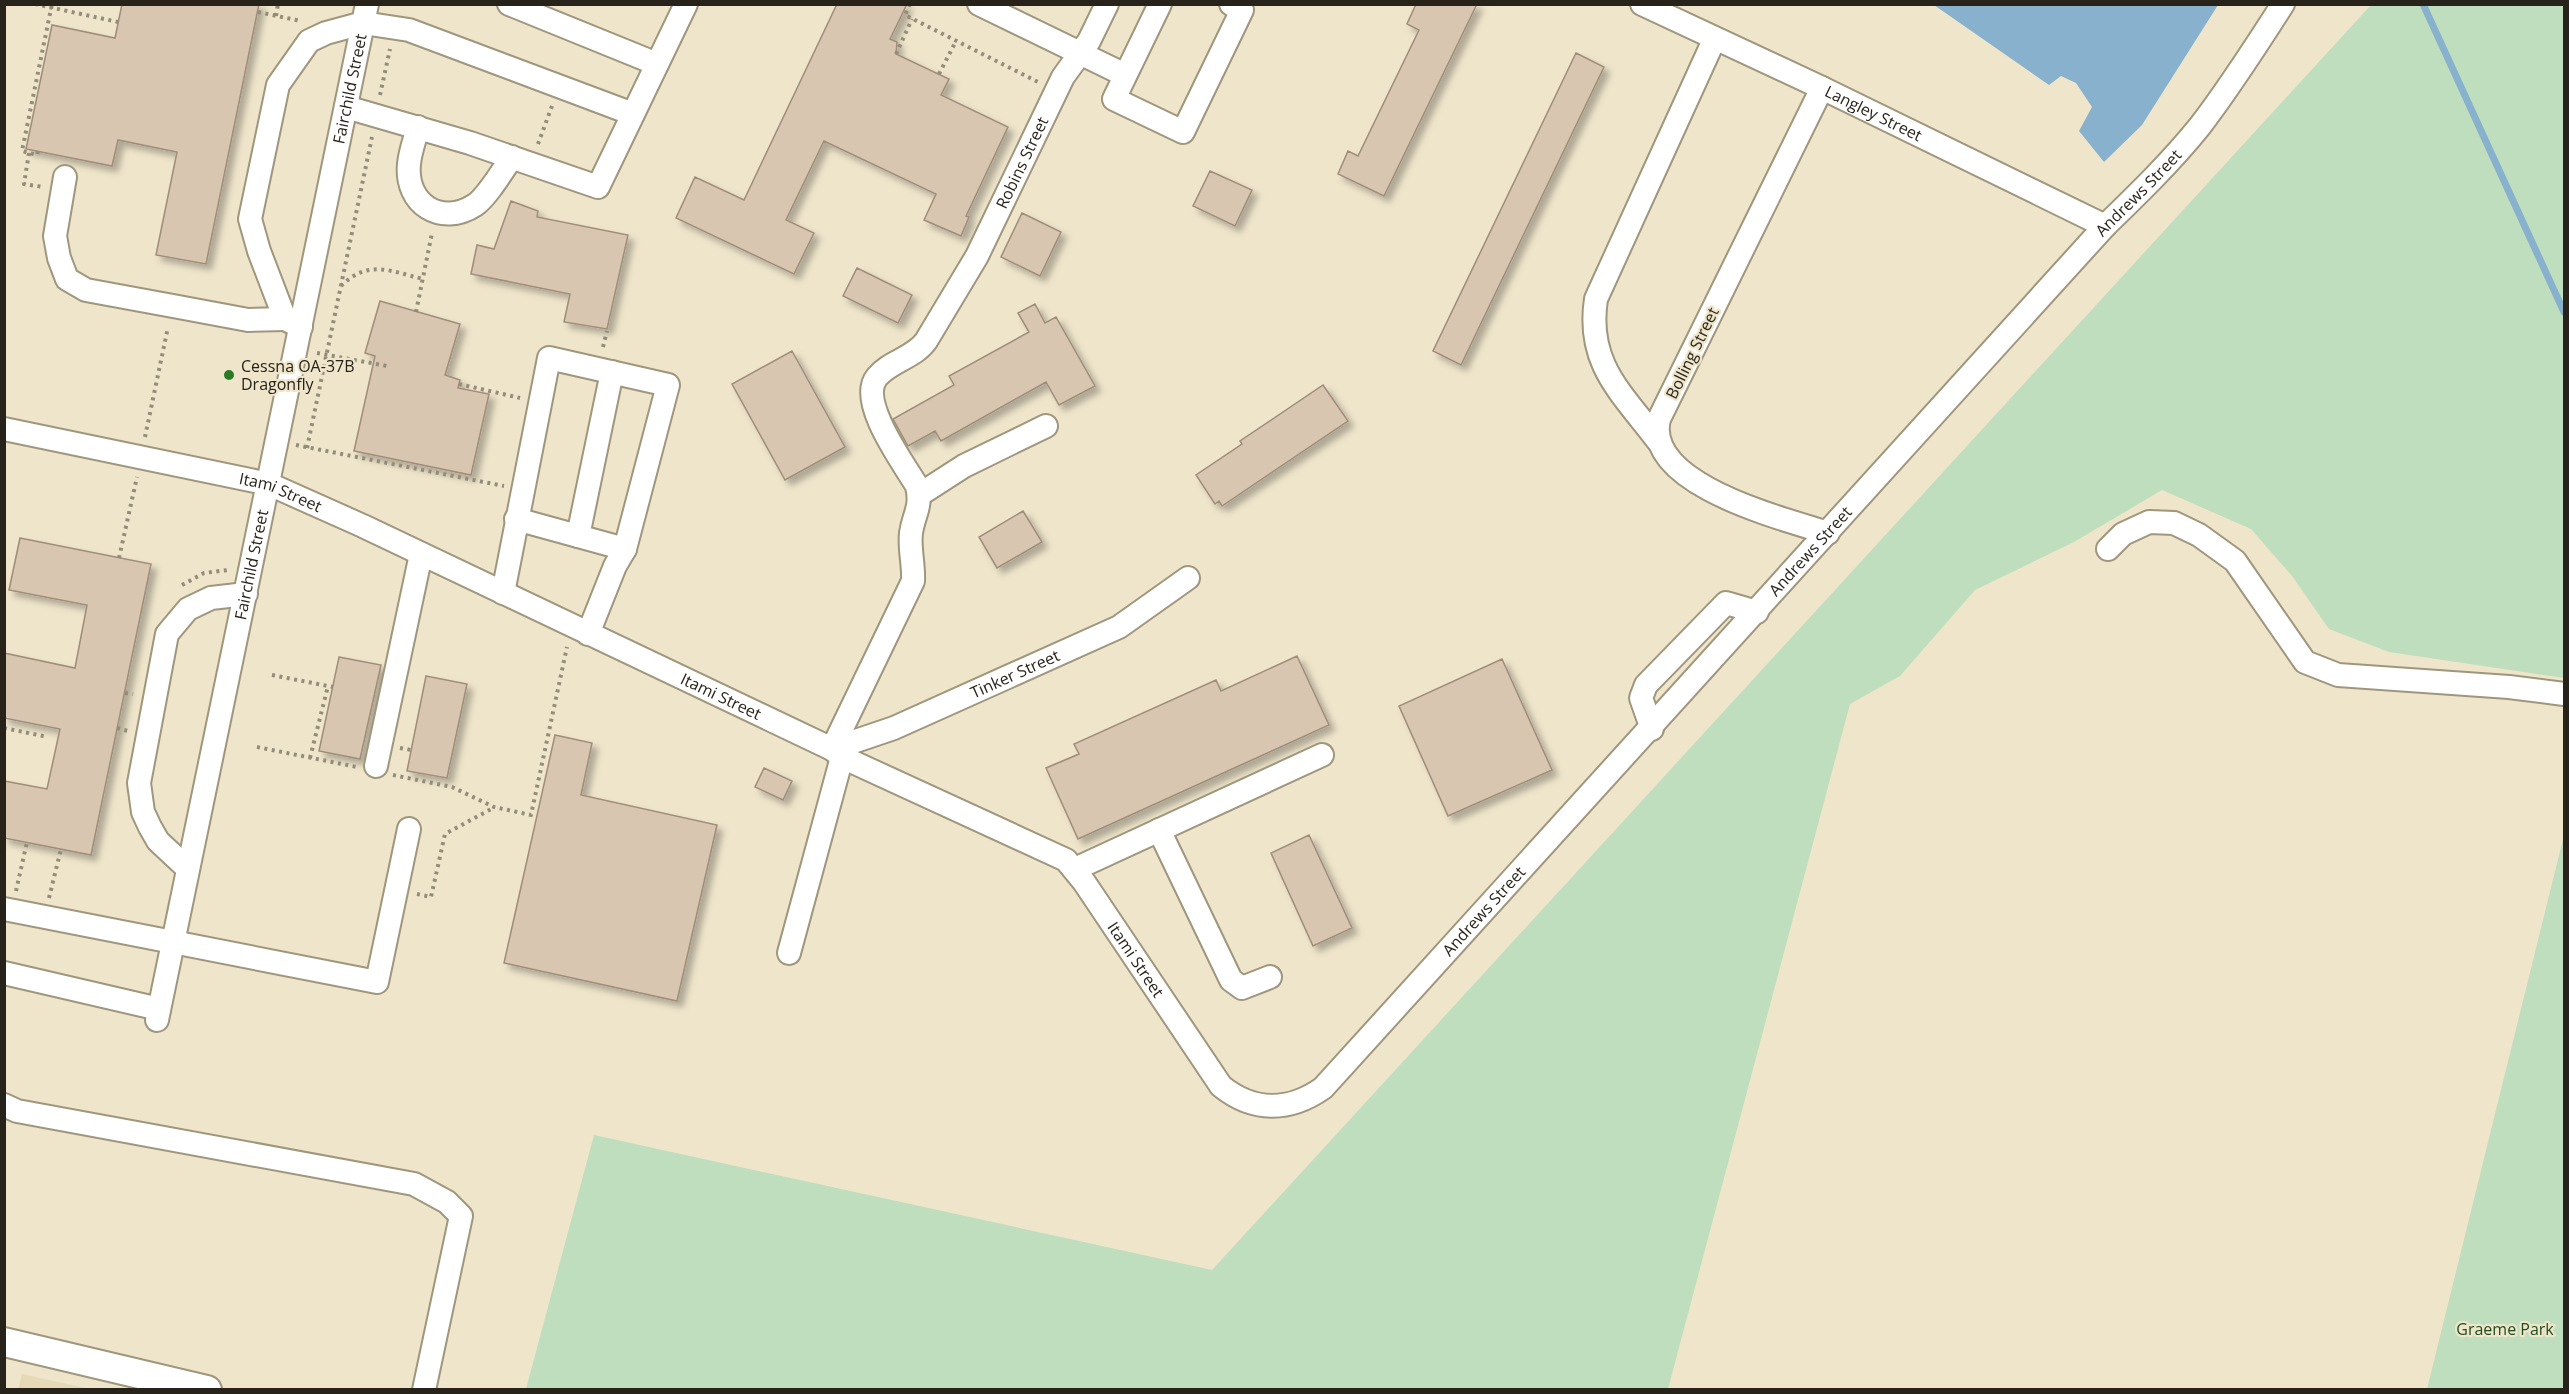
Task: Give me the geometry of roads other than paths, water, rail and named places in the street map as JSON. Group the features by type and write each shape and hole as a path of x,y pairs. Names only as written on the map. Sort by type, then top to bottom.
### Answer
{"main road":[{"path":"4,1342 207,1389"}],"street":[{"path":"509,4 657,64"},
{"path":"346,107 512,157 598,188 686,4"},
{"path":"979,4 1125,75"},
{"name":"Robins Street","path":"919,495 917,486 875,414 872,392 877,376 923,346 977,256 1056,91 1107,4"},
{"path":"1160,4 1114,99 1183,132 1242,10 1230,4"},
{"name":"Langley Street","path":"1642,4 1713,40 1822,88 2105,226"},
{"name":"Andrews Street","path":"1323,1088 1652,729 2105,226 2199,127 2251,57 2283,4"},
{"path":"294,332 259,251 250,219 278,85 309,41 365,14 394,27 409,30 633,114"},
{"name":"Fairchild Street","path":"4,973 158,1014 279,435 294,332 365,14"},
{"path":"1713,40 1596,299 1594,337 1605,371 1678,471 1746,506 1828,533"},
{"name":"Bolling Street","path":"1658,441 1656,430 1659,419 1822,88"},
{"path":"418,128 409,165 413,192 430,211 453,215 477,204 512,157"},
{"path":"64,184 55,236 59,258 67,279 86,290 248,320 294,332"},
{"path":"503,593 549,358 668,385 625,549 580,629"},
{"path":"578,536 612,372"},
{"path":"789,953 837,753 913,581 911,533 920,502 919,495 964,466 1046,426"},
{"name":"Itami Street","path":"4,429 269,484 1066,860 1075,869 1221,1086 1246,1102 1272,1107 1299,1101 1323,1088"},
{"path":"516,519 625,549"},
{"path":"2108,549 2123,534 2148,522 2174,523 2199,534 2235,561 2306,662 2338,675 2509,687 2565,694"},
{"path":"376,766 421,554"},
{"name":"Tinker Street","path":"837,753 1119,627 1188,578"},
{"path":"188,868 154,834 144,812 139,783 168,634 188,609 211,598 246,594"},
{"path":"1652,729 1641,698 1646,685 1717,609 1726,603 1757,612"},
{"path":"1075,869 1322,755"},
{"path":"8,910 377,982 409,829"},
{"path":"1159,830 1231,980 1242,988 1270,977"},
{"path":"4,1105 17,1111 414,1184 447,1202 461,1216 424,1389"}],"water":[{"path":"1934,5 2218,5 2142,125 2104,162 2079,131 2092,107 2076,83 2061,76 2049,85"}],"waterway":[{"path":"2423,4 2564,312"}],"place":[{"name":"Cessna OA-37B Dragonfly","path":"229,375"}],"park label":[{"name":"Graeme Park","path":"2505,1329"}]}
